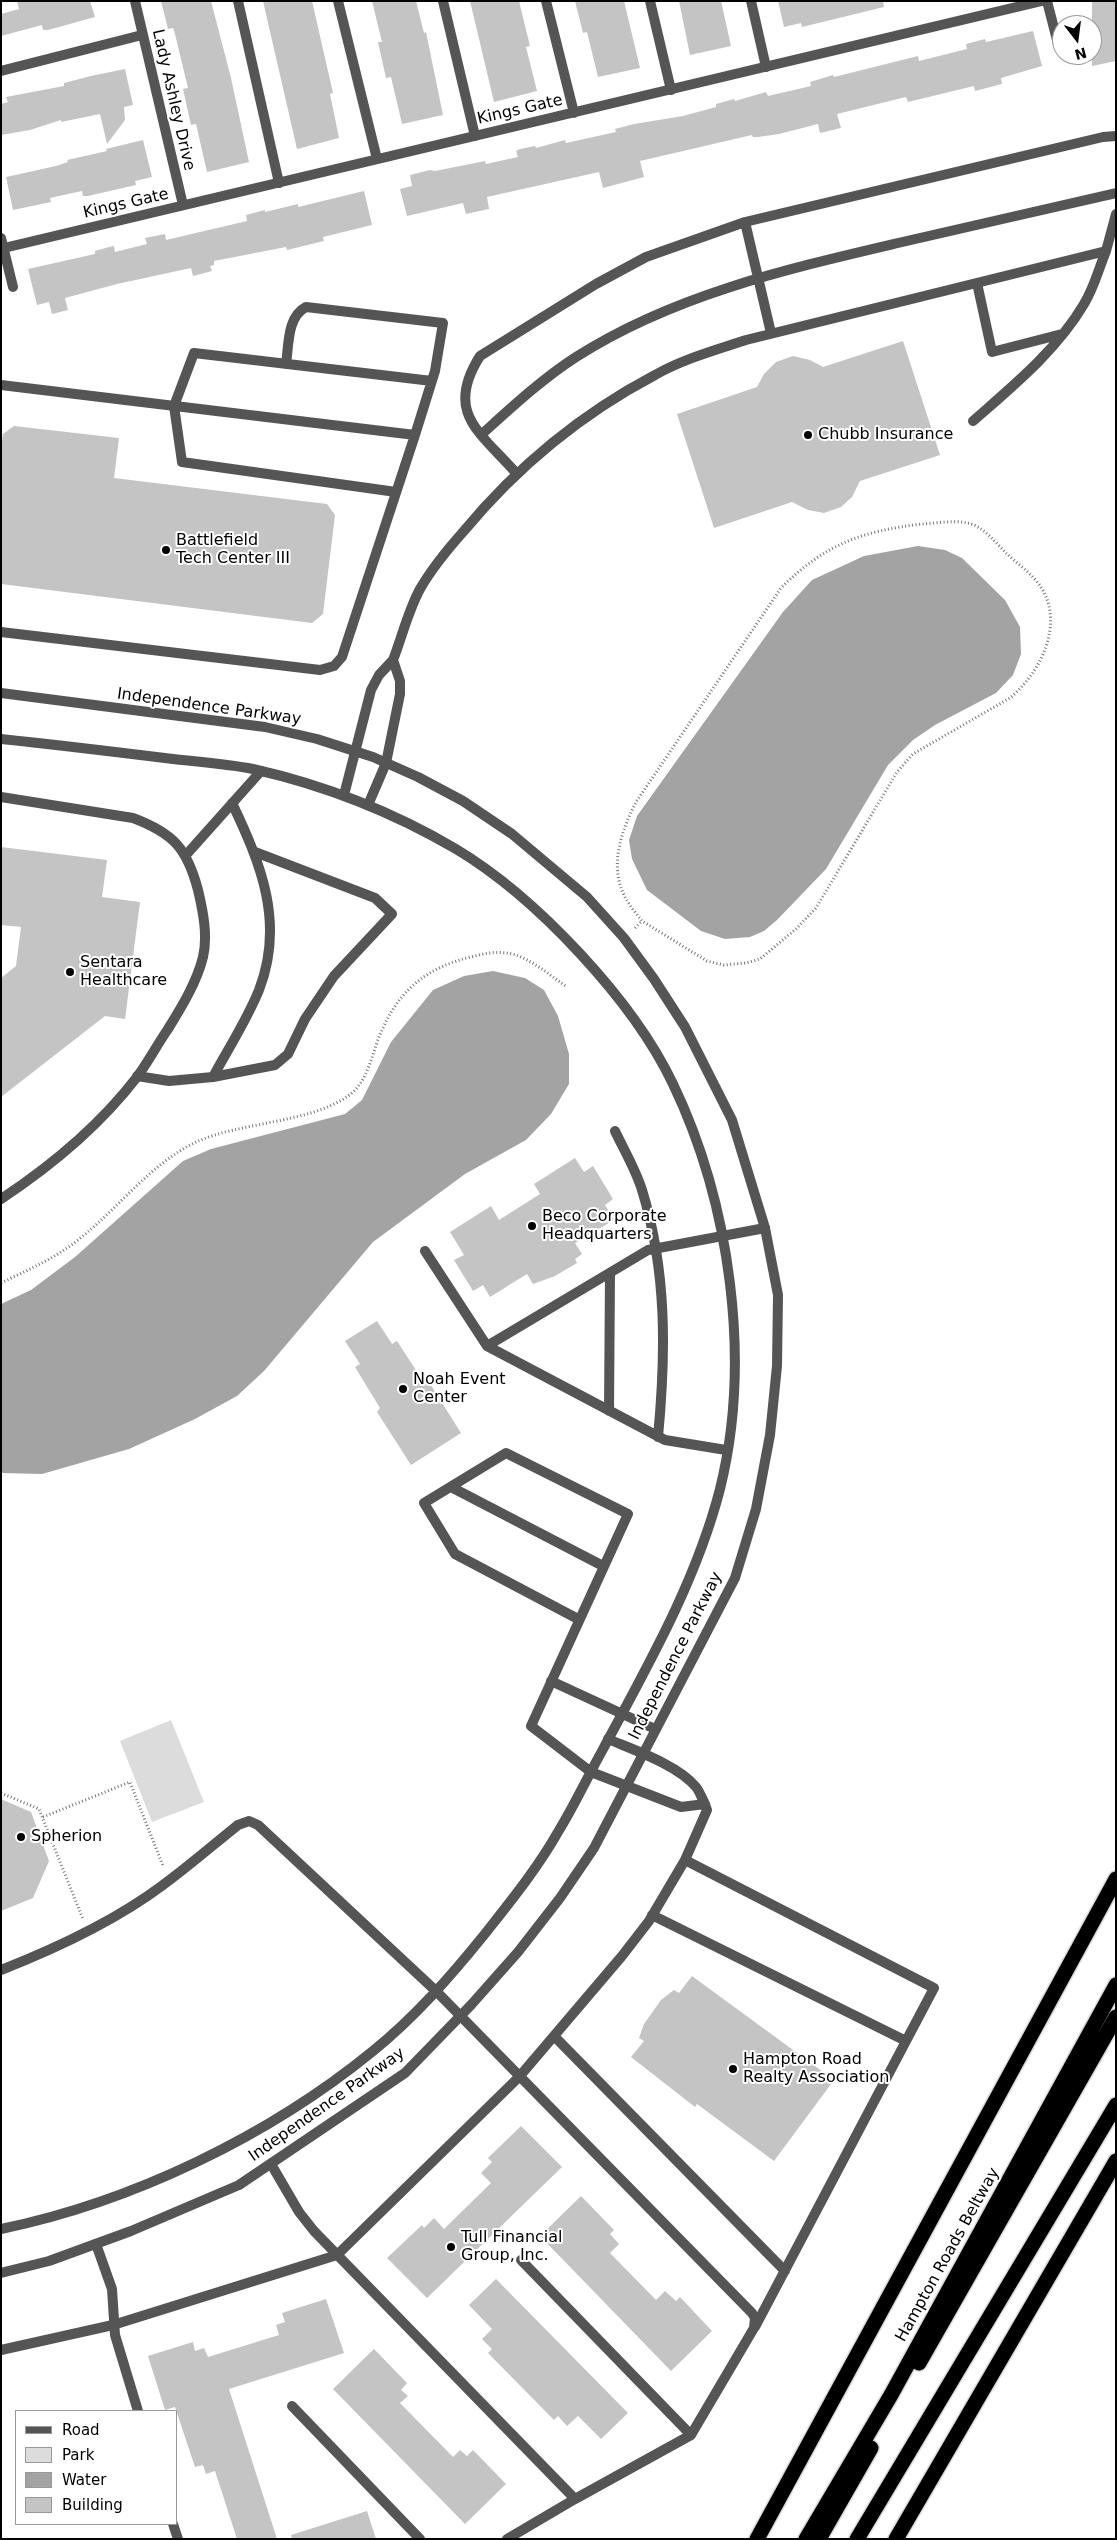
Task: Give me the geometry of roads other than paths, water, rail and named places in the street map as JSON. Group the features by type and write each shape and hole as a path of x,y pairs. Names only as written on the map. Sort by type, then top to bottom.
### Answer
{"highway":[{"path":"757,2539 1116,1879"},
{"name":"Hampton Roads Beltway","path":"806,2539 890,2395 1116,1985"},
{"path":"819,2539 1116,2016"},
{"path":"857,2539 1116,2105"},
{"path":"896,2539 1115,2162"}],"street":[{"name":"Lady Ashley Drive","path":"134,1 183,205"},
{"path":"238,1 279,183"},
{"path":"338,1 377,159"},
{"path":"443,1 475,136"},
{"path":"546,1 574,112"},
{"path":"650,1 671,90"},
{"path":"751,1 766,67"},
{"name":"Kings Gate","path":"14,287 3,243 279,183 1042,1"},
{"path":"1048,1 1052,18"},
{"path":"1,71 142,35"},
{"path":"517,474 470,420 464,405 464,390 470,371 480,356 596,284 646,257 745,222 1103,136 1116,136"},
{"path":"482,434 528,392 576,357 624,330 683,303 758,278 852,254 1116,193"},
{"path":"973,421 1034,367 1085,304 1106,251 1116,214"},
{"path":"745,222 771,333"},
{"path":"344,795 371,690 380,675 393,660 419,591 438,561 497,492 572,428 655,374 700,355 771,333 1106,251"},
{"path":"977,283 992,352 1062,334"},
{"path":"1,632 320,670 334,666 342,657 415,435 432,381 443,323 306,307 298,311 293,319 286,364"},
{"path":"396,492 182,462 174,406 194,353 432,381"},
{"path":"1,385 415,435"},
{"path":"368,805 386,763 400,694 400,681 393,660"},
{"name":"Independence Parkway","path":"1,693 265,727 317,739 356,751 418,777 463,801 512,834 587,897 624,938 654,979 685,1028 732,1120 765,1228 778,1295 777,1366 770,1435 756,1509 735,1578 594,1848 560,1898 518,1952 459,2017 405,2072 239,2185 96,2244 49,2261 1,2273"},
{"name":"Independence Parkway","path":"1,739 260,772 344,795 458,850 506,884 546,920 598,973 639,1025 673,1082 698,1146 733,1287 735,1394 721,1485 701,1552 666,1631 556,1836 513,1898 437,1992 373,2051 323,2087 270,2122 213,2153 122,2193 51,2217 1,2229"},
{"path":"186,855 260,772"},
{"path":"1,797 133,818 153,825 172,838 186,855 202,906 205,929 203,957 180,1010 137,1076 106,1112 75,1142 23,1184 1,1199"},
{"path":"213,1077 259,990 268,962 270,931 268,894 255,852 232,803"},
{"path":"137,1076 169,1081 213,1077 275,1065 288,1054 305,1020 334,976 392,914 375,898 255,852"},
{"path":"615,1131 642,1189 656,1248 663,1306 665,1345 658,1436"},
{"path":"487,1346 648,1250 765,1228"},
{"path":"425,1251 487,1346 665,1440 726,1450"},
{"path":"609,1411 610,1273"},
{"path":"578,1619 455,1554 424,1503 506,1453 628,1514 578,1619 531,1726 591,1772 681,1807 705,1804"},
{"path":"451,1487 603,1566"},
{"path":"551,1681 655,1729"},
{"path":"1,2350 113,2325 337,2255 519,2077 622,1956 652,1915 684,1860 707,1810 697,1788 686,1777 642,1753 608,1739"},
{"path":"1,1970 87,1931 127,1908 168,1881 238,1825 249,1822 258,1825 437,1992 459,2017 752,2313 755,2318 754,2328"},
{"path":"507,2539 691,2435 785,2271 934,1988 684,1860"},
{"path":"652,1915 906,2041"},
{"path":"554,2036 785,2271"},
{"path":"271,2164 299,2212 337,2255 575,2499"},
{"path":"96,2244 112,2289 113,2325 138,2410"},
{"path":"521,2260 691,2435"},
{"path":"292,2406 420,2539"},
{"path":"173,2525 178,2539"}],"water":[{"path":"918,546 945,550 962,558 1005,600 1020,627 1021,654 1013,675 996,693 935,725 913,740 888,765 826,869 764,931 750,937 725,939 701,931 647,890 632,859 629,840 637,816 783,612 812,580 864,556"},
{"path":"493,971 525,978 544,990 558,1016 569,1054 569,1084 551,1114 526,1140 465,1174 373,1242 264,1371 237,1396 195,1419 129,1449 42,1474 1,1473 1,1304 31,1290 75,1257 183,1161 211,1149 345,1114 362,1100 391,1042 433,990 464,976"}],"place":[{"name":"Chubb Insurance","path":"808,435"},
{"name":"Battlefield Tech Center III","path":"166,550"},
{"name":"Sentara Healthcare","path":"70,972"},
{"name":"Beco Corporate Headquarters","path":"532,1226"},
{"name":"Noah Event Center","path":"403,1389"},
{"name":"Spherion","path":"21,1837"},
{"name":"Hampton Road Realty Association","path":"733,2069"},
{"name":"Tull Financial Group, Inc.","path":"451,2247"}]}
